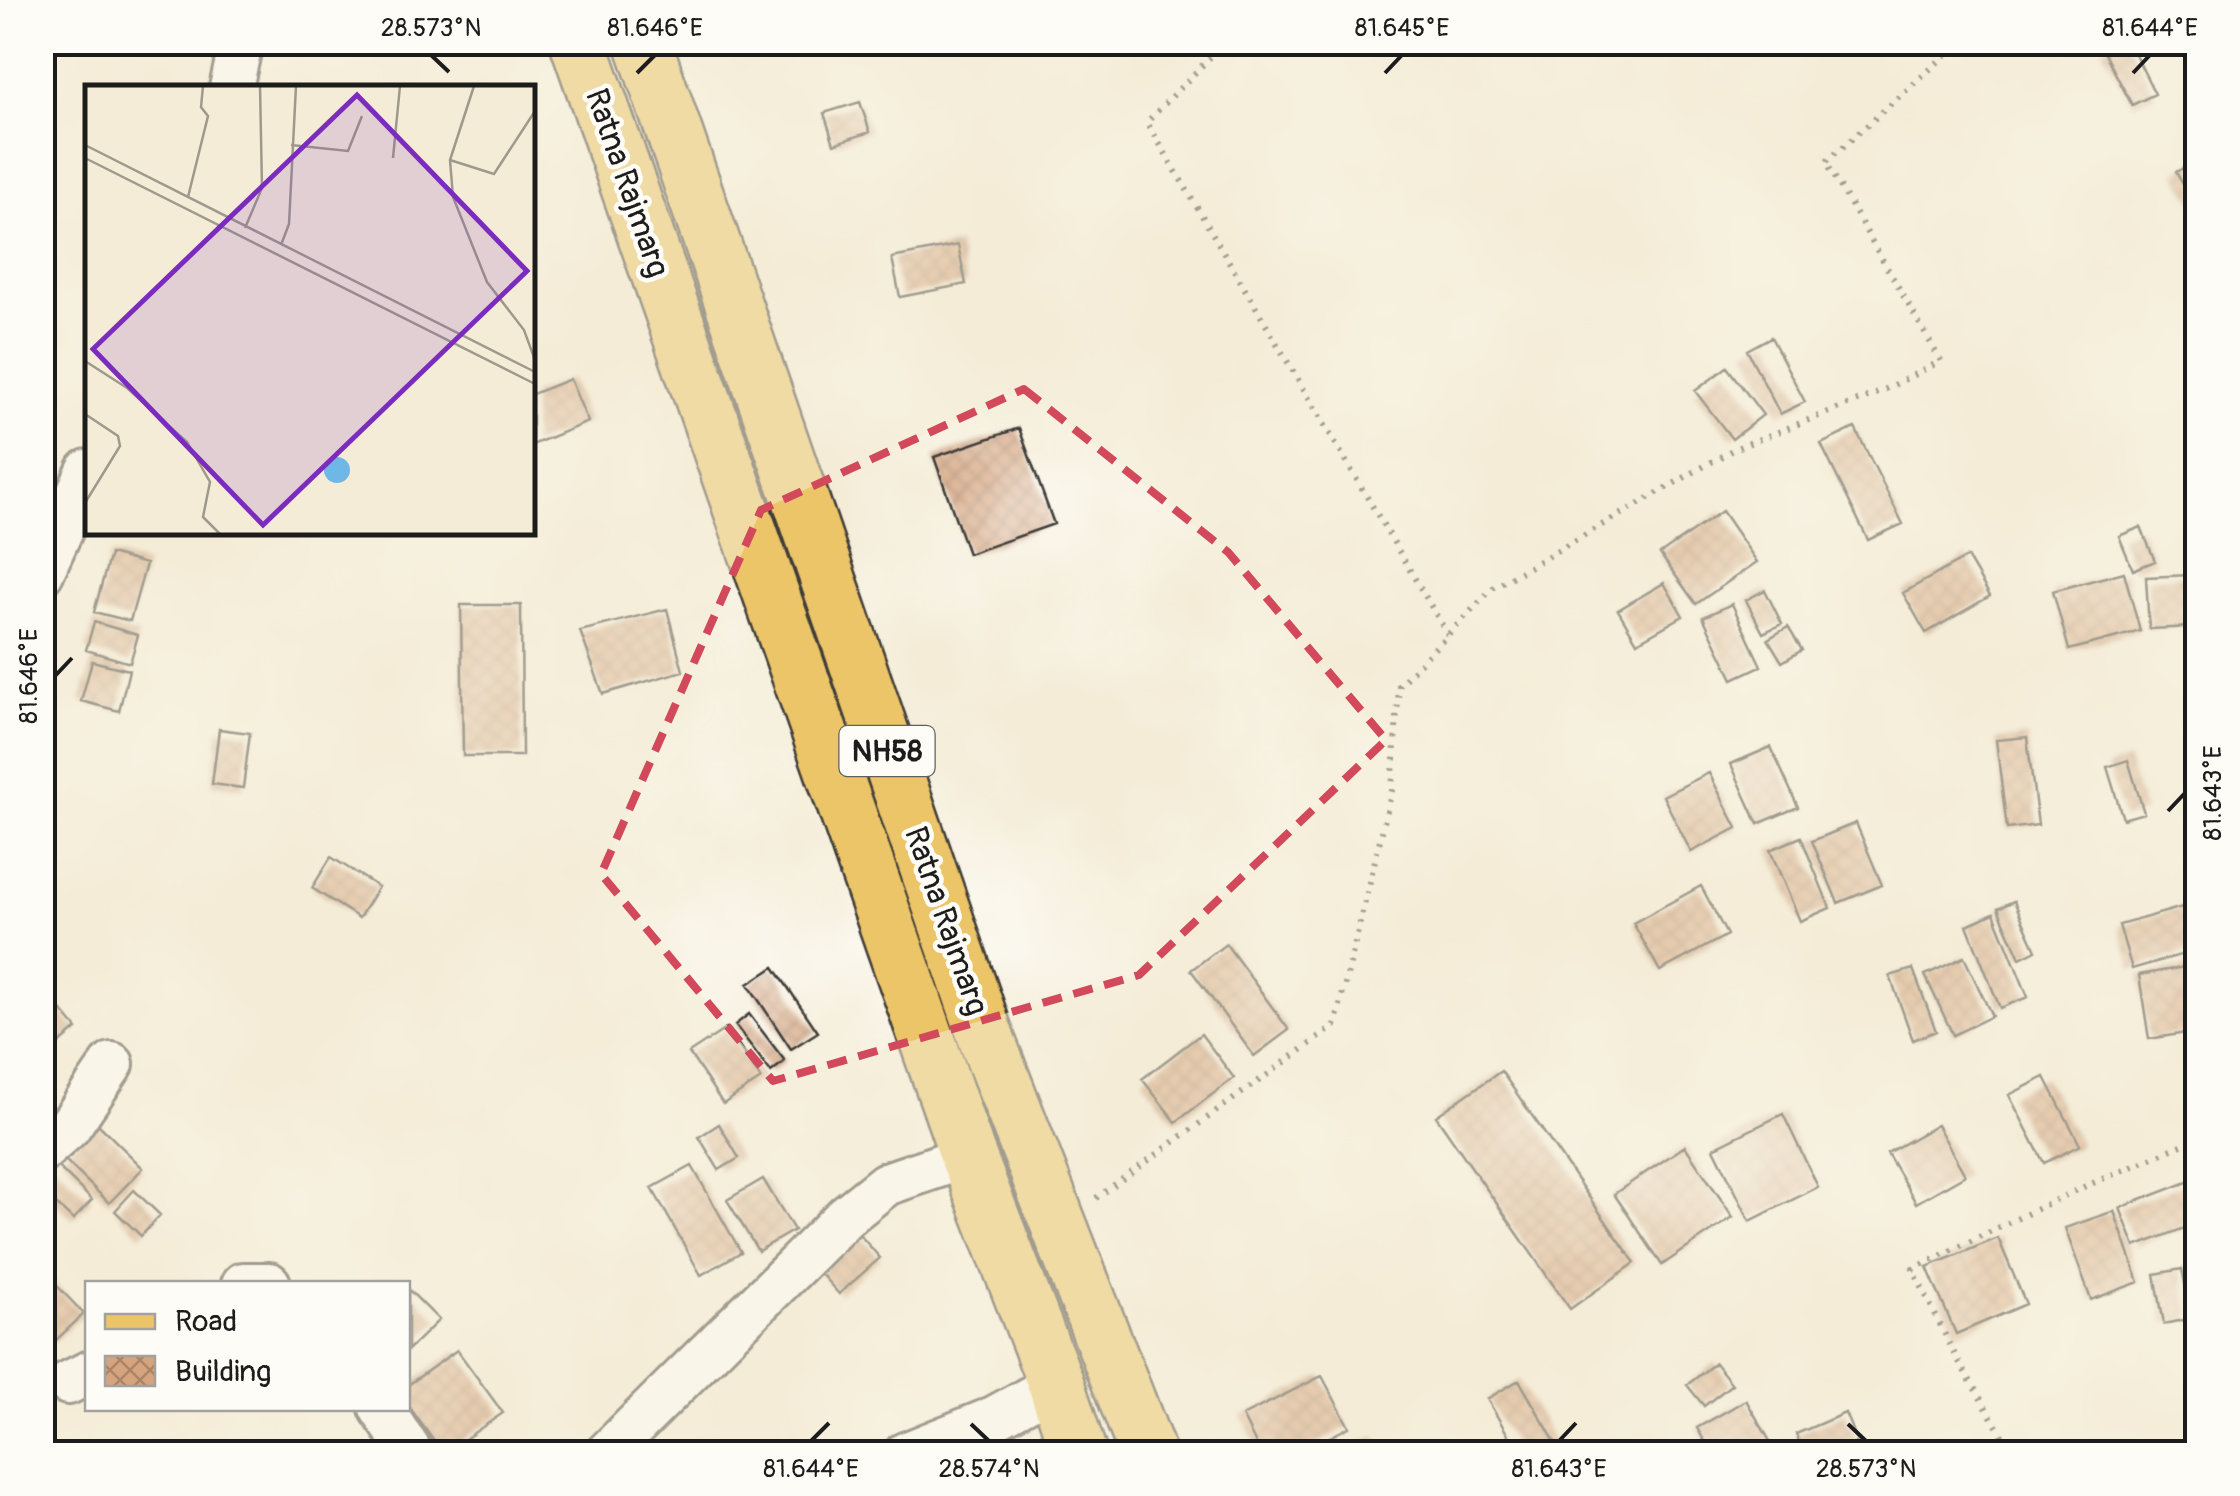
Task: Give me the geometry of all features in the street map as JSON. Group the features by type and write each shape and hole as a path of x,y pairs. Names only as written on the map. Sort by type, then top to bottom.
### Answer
{"main road":[{"name":"Ratna Rajmarg","path":"578,42 968,1156 1079,1454"},
{"name":"Ratna Rajmarg","path":"642,42 988,1043 1148,1454"}],"street":[{"path":"232,85 241,42"},
{"path":"42,573 85,478"},
{"path":"42,1151 70,1127 112,1064"},
{"path":"606,1454 846,1216 886,1184 968,1156"},
{"path":"905,1454 992,1419 1056,1384"},
{"path":"384,1411 412,1454"}],"path":[{"path":"1213,42 1219,48 1147,122 1448,635"},
{"path":"1059,1225 1335,1026 1392,790 1399,685 1494,587 1734,449 1878,392 1940,361 1826,162 1965,42"},
{"path":"2014,1454 1954,1353 1913,1269 2072,1192 2198,1138"}],"highlighted area":[{"path":"1024,389 1228,552 1386,740 1139,975 773,1081 601,874 761,510"}],"building":[{"path":"2113,42 2129,42 2155,94 2132,105 2102,48"},
{"path":"860,102 870,132 834,144 824,113"},
{"path":"2198,160 2198,204 2195,206 2176,172"},
{"path":"958,245 966,284 900,297 892,258"},
{"path":"1771,337 1805,402 1780,414 1747,350"},
{"path":"1727,367 1763,415 1732,439 1695,391"},
{"path":"570,379 588,422 535,444 535,393"},
{"path":"1019,428 1054,524 968,554 934,457"},
{"path":"1855,428 1903,524 1868,540 1821,444"},
{"path":"1722,511 1757,562 1696,604 1660,554"},
{"path":"2141,527 2155,561 2133,570 2119,536"},
{"path":"110,554 146,564 130,621 94,612"},
{"path":"1967,557 1990,596 1926,633 1903,593"},
{"path":"2124,572 2140,631 2069,650 2053,591"},
{"path":"2191,575 2193,627 2149,629 2146,577"},
{"path":"1664,583 1683,616 1637,642 1618,610"},
{"path":"1765,590 1782,624 1763,633 1746,600"},
{"path":"1732,604 1761,666 1733,679 1703,617"},
{"path":"461,605 521,605 522,756 463,756"},
{"path":"667,609 683,671 603,694 580,631"},
{"path":"94,622 138,635 130,663 86,650"},
{"path":"1788,627 1802,650 1782,662 1768,639"},
{"path":"92,661 129,670 119,711 81,701"},
{"path":"219,729 250,733 243,788 212,784"},
{"path":"2027,737 2038,825 2007,829 1996,740"},
{"path":"1771,747 1798,807 1758,824 1731,764"},
{"path":"2128,760 2144,813 2123,819 2107,767"},
{"path":"1709,773 1737,828 1691,852 1663,796"},
{"path":"1856,823 1882,885 1838,903 1812,841"},
{"path":"1801,837 1830,908 1800,921 1770,850"},
{"path":"331,857 378,887 359,918 312,888"},
{"path":"1701,886 1727,935 1660,971 1633,923"},
{"path":"2014,901 2036,950 2020,958 1998,908"},
{"path":"2186,906 2198,950 2132,969 2119,925"},
{"path":"1994,913 2028,997 2000,1008 1967,925"},
{"path":"1226,944 1289,1030 1254,1056 1191,970"},
{"path":"1964,957 1992,1016 1953,1035 1925,975"},
{"path":"2196,965 2198,1031 2149,1039 2139,975"},
{"path":"774,967 818,1032 791,1049 748,984"},
{"path":"1913,969 1936,1031 1913,1040 1890,976"},
{"path":"42,987 77,1029 54,1048 42,1034"},
{"path":"749,1014 785,1061 771,1072 735,1025"},
{"path":"727,1028 761,1079 723,1104 689,1053"},
{"path":"1201,1034 1234,1078 1176,1122 1142,1079"},
{"path":"1501,1071 1635,1263 1570,1309 1436,1116"},
{"path":"2045,1077 2080,1145 2044,1163 2009,1095"},
{"path":"1783,1114 1818,1187 1750,1221 1714,1148"},
{"path":"96,1122 143,1168 109,1203 62,1157"},
{"path":"719,1124 739,1158 719,1170 699,1137"},
{"path":"1937,1125 1965,1175 1916,1203 1887,1153"},
{"path":"1685,1146 1733,1217 1662,1265 1614,1194"},
{"path":"51,1160 92,1200 73,1220 42,1191 42,1168"},
{"path":"692,1166 741,1252 701,1275 652,1188"},
{"path":"763,1179 794,1230 758,1251 727,1200"},
{"path":"2195,1179 2198,1223 2135,1247 2120,1208"},
{"path":"134,1190 160,1215 141,1236 115,1211"},
{"path":"2114,1211 2139,1282 2091,1300 2065,1228"},
{"path":"852,1226 880,1258 839,1294 810,1262"},
{"path":"1998,1238 2026,1304 1956,1334 1927,1267"},
{"path":"2198,1254 2198,1311 2195,1312 2188,1255"},
{"path":"2182,1269 2192,1318 2164,1324 2155,1274"},
{"path":"42,1270 84,1314 53,1343 42,1331"},
{"path":"410,1291 439,1320 410,1348"},
{"path":"457,1350 503,1413 443,1454 410,1408 410,1384"},
{"path":"1715,1363 1732,1384 1704,1406 1687,1385"},
{"path":"1322,1376 1349,1427 1297,1454 1261,1454 1242,1416"},
{"path":"1519,1380 1562,1454 1519,1454 1487,1399"},
{"path":"1746,1400 1774,1448 1764,1454 1712,1454 1697,1428"},
{"path":"1845,1413 1857,1442 1830,1454 1804,1454 1796,1434"},
{"path":"1376,1436 1383,1454 1334,1454 1334,1453"}]}
